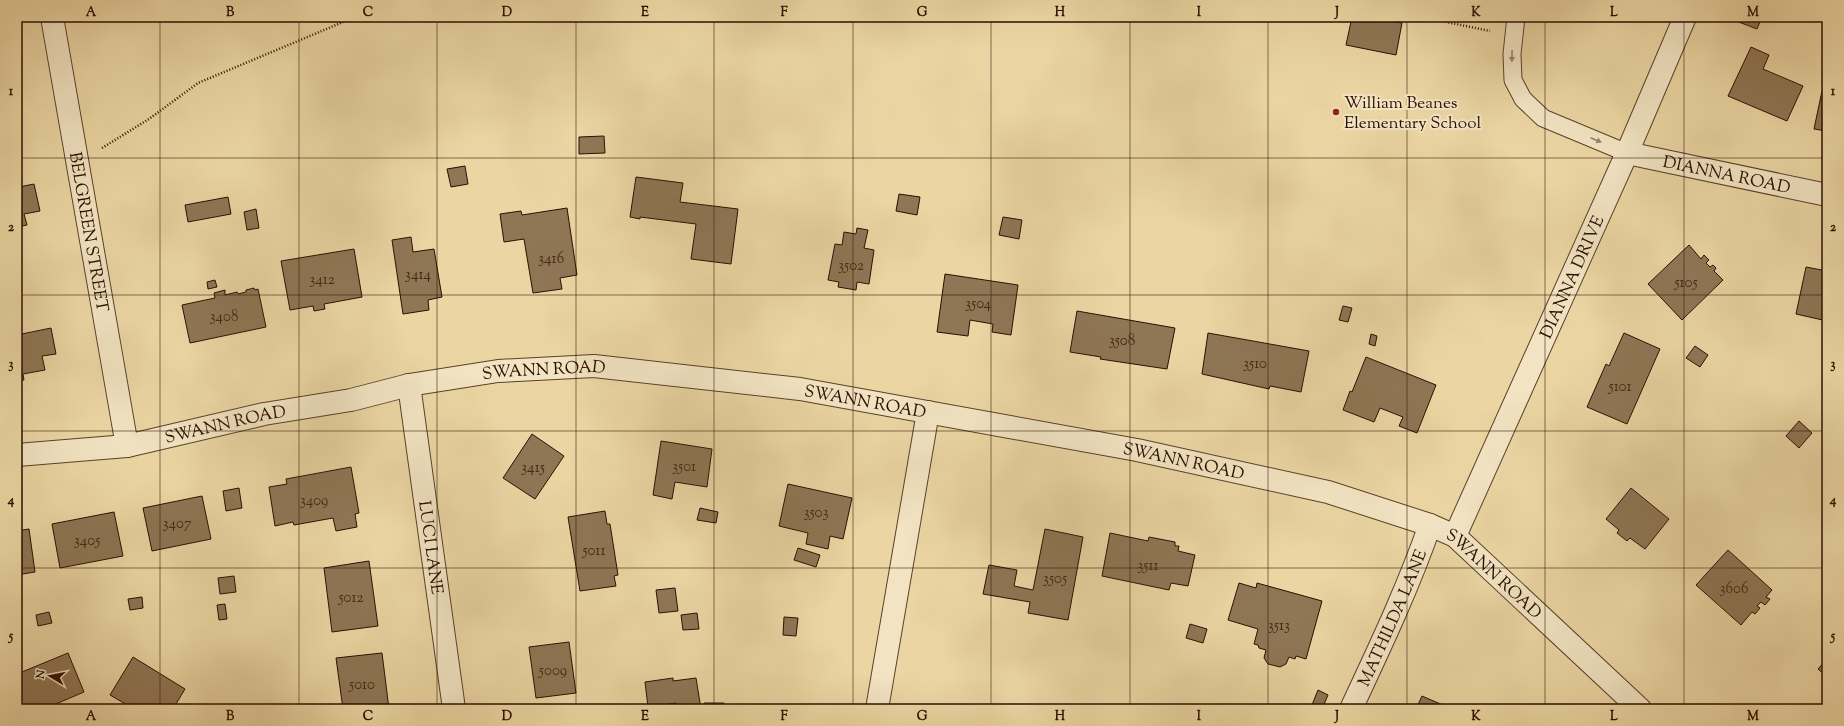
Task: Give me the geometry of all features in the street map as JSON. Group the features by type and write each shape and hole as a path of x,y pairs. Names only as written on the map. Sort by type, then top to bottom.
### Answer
{"street":[{"name":"BELGREEN STREET","path":"52,17 127,446"},
{"name":"DIANNA DRIVE","path":"1455,536 1627,153 1685,17"},
{"name":"DIANNA ROAD","path":"1627,153 1827,195"},
{"name":"SWANN ROAD","path":"17,455 127,446 264,414 351,400 409,385 498,371 594,366 800,389 1137,450 1328,492 1430,525 1455,536 1640,709"},
{"name":"LUCI LANE","path":"409,385 454,709"},
{"path":"877,709 928,412"},
{"name":"MATHILDA LANE","path":"1351,709 1420,554 1430,525"}],"lane":[{"path":"1516,17 1512,54 1513,80 1523,99 1543,118 1627,153"}],"path":[{"path":"78,164 149,119 198,83 355,17"},
{"path":"1422,17 1514,36"}],"building":[{"path":"1352,17 1370,17 1402,23 1396,55 1346,45"},
{"path":"1738,17 1762,17 1757,29 1736,21"},
{"path":"1751,47 1769,55 1763,69 1803,86 1787,121 1728,96"},
{"path":"1822,91 1827,91 1827,131 1814,129"},
{"path":"604,136 605,153 579,154 579,137"},
{"path":"465,166 468,184 451,187 447,169"},
{"path":"17,176 19,187 34,184 40,211 24,214 27,225 17,227"},
{"path":"636,177 683,183 680,202 738,209 731,264 691,259 696,224 630,217"},
{"path":"899,194 920,197 917,215 896,211"},
{"path":"228,197 231,214 188,222 185,205"},
{"path":"567,208 577,275 560,278 562,289 533,293 524,239 504,242 500,214 521,211 522,215"},
{"path":"256,209 259,228 247,230 244,212"},
{"path":"1003,217 1022,220 1019,239 999,235"},
{"path":"857,228 868,230 864,248 874,250 869,284 857,282 856,290 838,287 839,282 828,280 835,244 842,245 844,232 856,234"},
{"path":"411,237 413,252 434,249 442,297 428,300 429,310 403,314 392,240"},
{"path":"1689,245 1701,259 1704,255 1709,260 1706,263 1710,267 1713,265 1716,268 1714,271 1723,280 1682,320 1648,284"},
{"path":"354,249 362,297 324,304 325,309 314,311 313,306 290,310 281,261"},
{"path":"1806,267 1827,271 1827,321 1796,314"},
{"path":"945,274 1018,285 1011,335 992,332 993,324 970,320 968,336 937,332"},
{"path":"215,280 217,287 208,289 207,282"},
{"path":"254,288 255,290 258,289 266,327 190,343 182,305 215,298 214,293 225,290 225,295 237,292 238,294"},
{"path":"1343,306 1352,308 1348,322 1339,320"},
{"path":"1077,311 1175,328 1167,369 1100,359 1101,357 1070,352"},
{"path":"51,328 56,354 42,356 45,370 23,374 24,380 17,381 17,335"},
{"path":"1208,333 1309,351 1301,392 1270,386 1269,389 1202,374"},
{"path":"1624,333 1660,349 1627,424 1587,407 1606,364 1609,366"},
{"path":"1371,334 1377,336 1375,346 1369,344"},
{"path":"1695,346 1708,355 1700,367 1686,358"},
{"path":"1366,357 1436,385 1417,433 1399,426 1403,417 1380,408 1374,422 1343,410"},
{"path":"1799,421 1812,433 1799,448 1786,436"},
{"path":"532,434 564,456 535,499 503,478"},
{"path":"661,441 712,449 707,487 675,482 672,499 653,495"},
{"path":"351,467 359,513 355,514 357,527 336,531 333,518 294,525 293,522 275,526 269,487 287,484 286,479"},
{"path":"788,484 852,498 843,539 830,536 828,549 806,544 808,533 779,526"},
{"path":"239,488 242,508 226,511 223,491"},
{"path":"1631,488 1669,519 1645,549 1630,538 1627,541 1617,533 1619,530 1606,519"},
{"path":"202,496 211,539 152,551 143,508"},
{"path":"700,508 718,512 716,523 697,520"},
{"path":"605,511 607,524 610,524 618,575 614,576 616,586 580,591 568,517"},
{"path":"114,512 123,556 60,568 52,524"},
{"path":"29,529 35,572 17,575 17,531"},
{"path":"1045,529 1083,537 1068,620 1028,613 1030,602 983,594 989,565 1017,570 1014,586 1033,590"},
{"path":"1110,533 1148,541 1149,537 1175,542 1175,546 1179,546 1178,551 1195,555 1188,586 1171,583 1169,590 1102,576"},
{"path":"798,548 820,555 816,567 794,560"},
{"path":"1728,550 1772,590 1766,597 1770,599 1765,605 1761,602 1757,606 1760,608 1755,614 1752,612 1741,625 1696,585"},
{"path":"369,561 378,626 332,632 324,568"},
{"path":"234,576 236,592 220,594 218,578"},
{"path":"1239,583 1256,588 1257,583 1322,601 1306,659 1296,656 1295,659 1289,657 1286,664 1280,667 1268,664 1264,658 1266,650 1259,648 1258,645 1254,644 1258,629 1228,620"},
{"path":"675,588 678,611 659,613 656,590"},
{"path":"142,597 143,608 130,610 128,599"},
{"path":"225,604 227,619 219,620 217,605"},
{"path":"49,612 52,623 38,626 36,615"},
{"path":"697,613 699,629 683,630 681,615"},
{"path":"784,617 798,618 796,636 783,635"},
{"path":"1190,624 1207,629 1203,643 1186,638"},
{"path":"569,642 576,693 536,698 529,647"},
{"path":"68,653 84,692 44,709 24,709 17,692 17,674"},
{"path":"382,653 389,709 343,709 336,658"},
{"path":"133,657 185,689 173,709 134,709 110,695"},
{"path":"1827,659 1827,677 1818,669"},
{"path":"673,678 673,681 696,678 701,709 677,709 676,703 648,707 645,682"},
{"path":"1318,690 1328,695 1322,709 1312,705"},
{"path":"1422,696 1452,709 1416,709"},
{"path":"704,703 724,703 724,709 704,709"}],"place":[{"name":"William Beanes Elementary School","path":"1336,112"}]}
